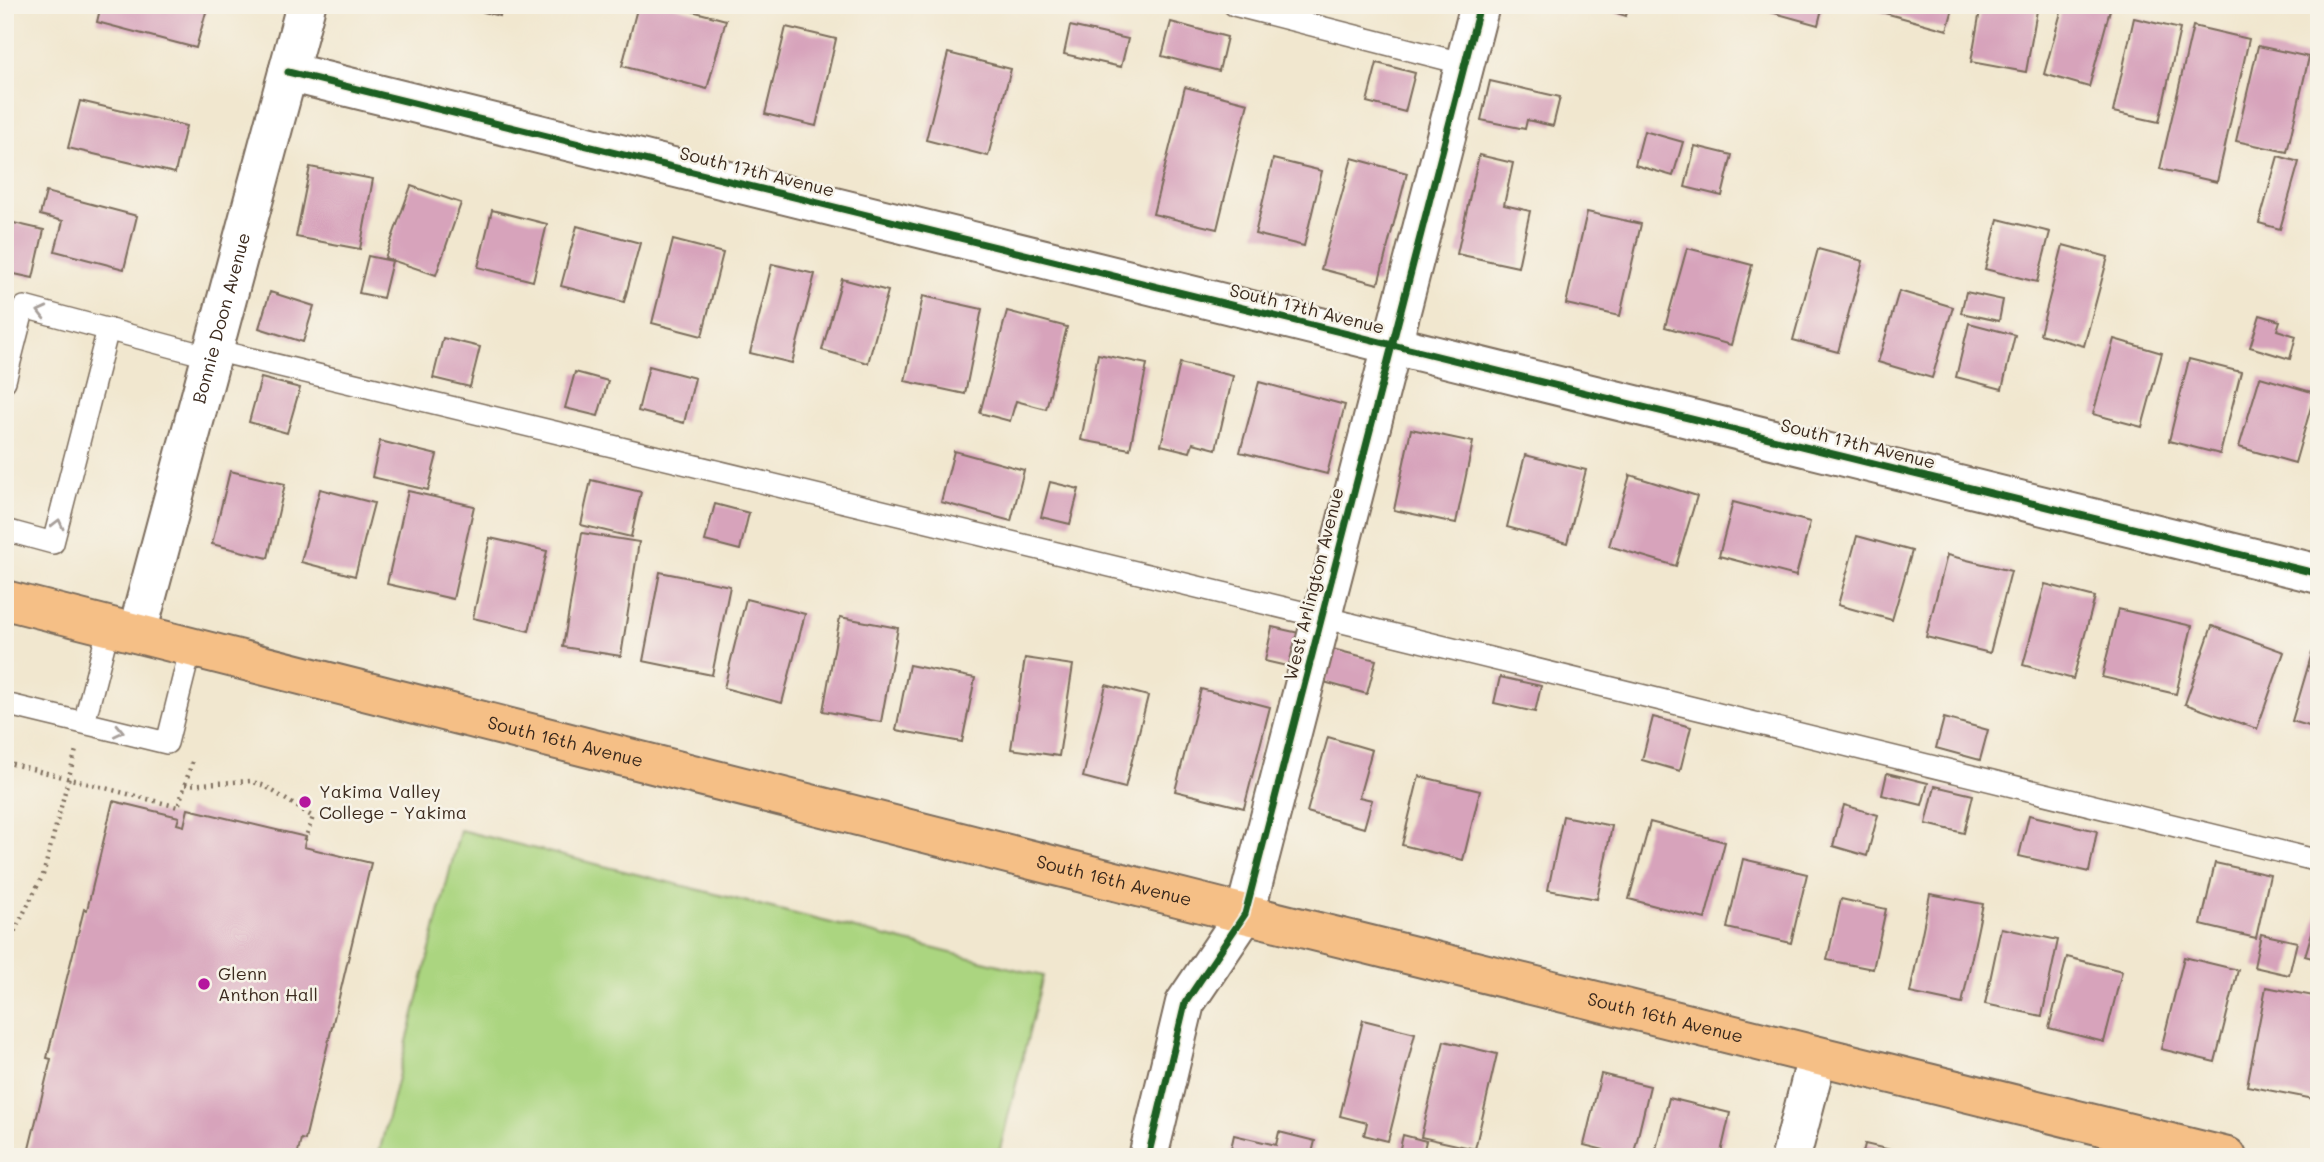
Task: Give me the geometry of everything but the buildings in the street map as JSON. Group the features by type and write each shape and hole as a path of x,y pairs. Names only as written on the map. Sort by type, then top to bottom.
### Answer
{"main road":[{"name":"South 16th Avenue","path":"5,600 1245,914 2227,1157"}],"street":[{"name":"Bonnie Doon Avenue","path":"123,630 212,354 306,5"},
{"name":"West Arlington Avenue","path":"1148,1157 1185,1003 1245,914 1480,5"},
{"name":"South 17th Avenue","path":"288,72 2319,574"},
{"path":"1791,1157 1817,1057"}],"lane":[{"path":"1234,5 1465,64"},
{"path":"5,382 24,307 1322,617 2319,861"},
{"path":"5,530 53,542 108,329"},
{"path":"84,723 123,630"},
{"path":"5,704 167,743 191,647"}],"path":[{"path":"5,950 43,875 67,777 84,723"},
{"path":"5,761 178,807 192,760"},
{"path":"185,785 250,781 265,786 313,817 304,842"}],"green space":[{"path":"460,830 1043,976 998,1157 378,1157"}],"cycle path":[{"path":"1148,1157 1185,1003 1245,914 1480,5"},
{"path":"288,72 2319,574"}],"place":[{"name":"Yakima Valley College - Yakima","path":"305,802"},
{"name":"Glenn Anthon Hall","path":"204,984"}]}
